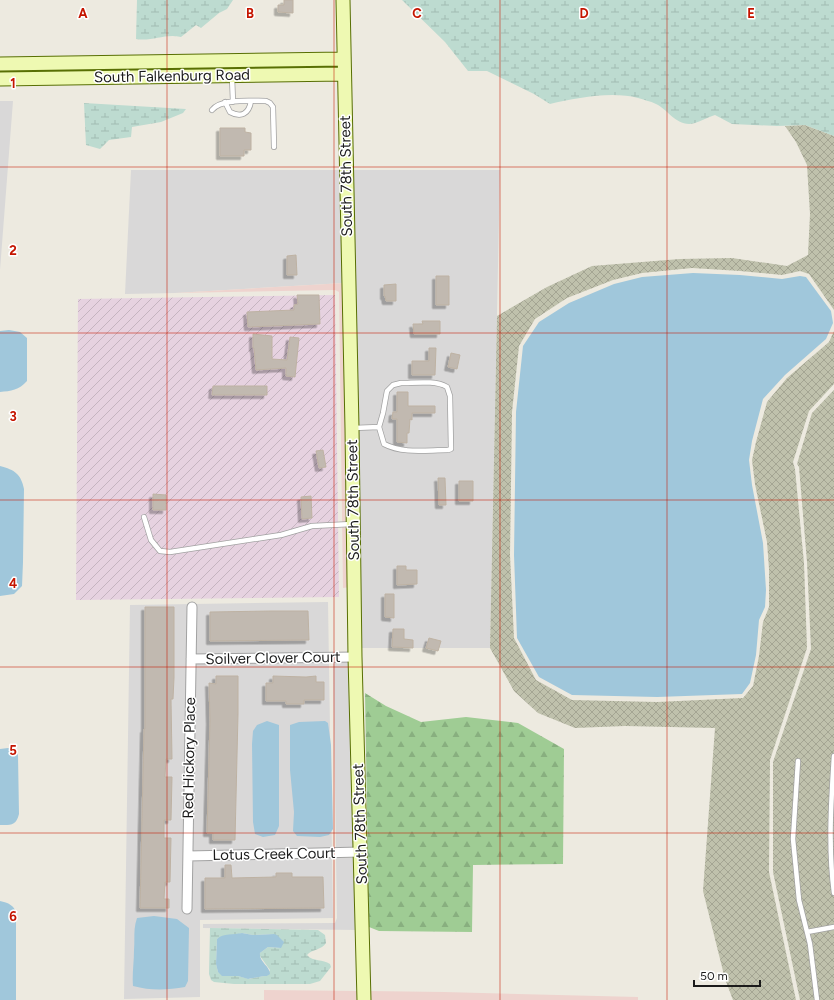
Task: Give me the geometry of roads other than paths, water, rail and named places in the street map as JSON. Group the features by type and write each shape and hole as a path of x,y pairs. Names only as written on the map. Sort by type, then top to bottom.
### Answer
{"street":[{"name":"South 78th Street","path":"343,0 355,657 364,1000"},
{"name":"South Falkenburg Road","path":"0,64 344,59"},
{"name":"South Falkenburg Road","path":"0,79 344,74"},
{"name":"Red Hickory Place","path":"187,909 192,606"},
{"name":"Soilver Clover Court","path":"191,660 355,657"},
{"name":"Lotus Creek Court","path":"188,856 361,852"}],"lane":[{"path":"232,75 233,102"},
{"path":"225,102 230,112 240,115 245,114 248,111 251,101"},
{"path":"212,110 214,106 225,102 266,101 270,103 273,107 274,147"},
{"path":"401,383 428,383 443,385 447,388 450,396 451,449 402,450 392,448 384,444 379,427 387,391 393,385 401,383"},
{"path":"352,428 379,427"},
{"path":"144,517 151,540 160,551 170,552 280,535 312,526 353,524"},
{"path":"834,756 830,821 831,874 834,893"},
{"path":"798,761 793,839 799,900 807,932 817,1000"},
{"path":"807,932 834,927"}]}
